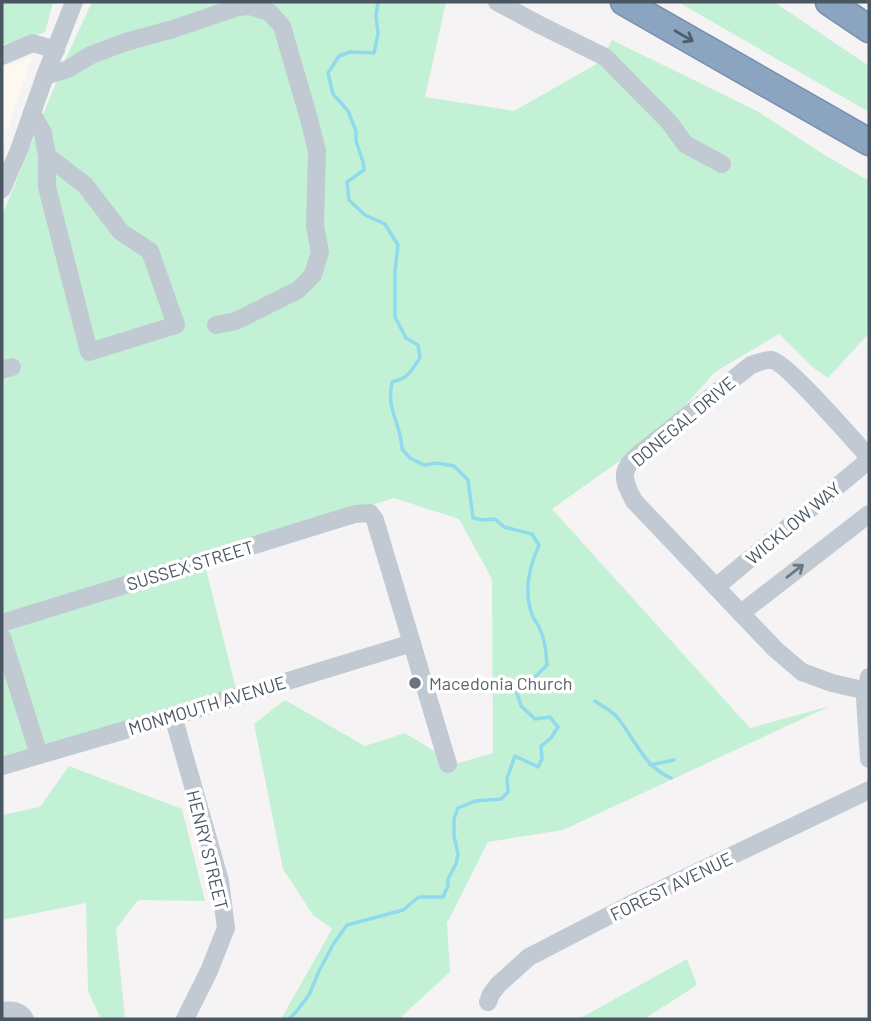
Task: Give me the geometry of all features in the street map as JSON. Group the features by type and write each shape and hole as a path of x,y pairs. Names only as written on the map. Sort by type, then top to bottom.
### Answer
{"highway":[{"path":"624,2 869,142"},
{"path":"828,2 869,29"}],"street":[{"path":"2,189 74,2"},
{"path":"497,2 605,57 668,122 685,144 722,164"},
{"path":"45,76 68,69 91,55 126,42 238,7 249,6 269,12 282,26 317,151 315,226 320,252 313,275 298,290 236,320 216,325"},
{"path":"2,56 33,43 55,50"},
{"path":"32,113 43,133 47,156 47,187 89,352 176,325 150,251 121,232 85,185 47,156"},
{"name":"DONEGAL DRIVE","path":"868,684 832,683 802,672 775,649 634,500 623,477 634,458 751,365 769,359 794,377 869,458"},
{"name":"WICKLOW WAY","path":"716,587 869,458"},
{"name":"SUSSEX STREET","path":"2,623 355,514 370,513 375,520 412,643"},
{"name":"WICKLOW WAY","path":"741,613 869,514"},
{"path":"2,637 39,755"},
{"path":"412,643 448,764"},
{"name":"MONMOUTH AVENUE","path":"2,766 412,643"},
{"path":"868,684 865,698 869,759"},
{"name":"HENRY STREET","path":"173,716 220,881 226,928 209,971 184,1019"},
{"name":"FOREST AVENUE","path":"488,1002 498,985 529,957 641,899 869,790"},
{"path":"2,1012 15,1011 25,1019"}],"shaded area":[{"path":"33,56 2,145 2,68"}],"green space":[{"path":"2,2 53,2 45,32 2,45"},
{"path":"92,2 446,2 425,97 514,111 600,62 612,40 757,111 869,181 869,333 828,378 779,334 715,372 663,430 552,509 750,728 830,706 563,830 488,842 447,923 450,972 402,1016 403,1019 281,1019 332,929 313,915 283,869 254,724 285,700 365,746 405,733 455,764 493,753 492,579 459,519 394,498 203,557 237,693 2,762 2,216 66,58"},
{"path":"678,2 774,2 869,66 869,112"},
{"path":"69,766 182,809 205,901 138,900 116,929 125,1019 101,1019 88,991 86,903 2,920 2,815 40,807"},
{"path":"687,959 697,985 644,1019 579,1019"}],"waterway":[{"path":"289,1019 309,995 334,943 347,925 403,910 419,897 443,897 458,854 454,836 454,819 458,808 475,801 501,799 508,792 507,778 515,756 538,767 542,759 541,746 551,738 558,727 550,717 535,719 521,706 516,690 528,684 547,665 543,636 533,617 528,599 530,571 539,545 532,534 504,527 495,519 473,518 468,480 454,466 437,463 424,465 410,458 402,449 392,409 392,382 406,376 414,367 420,358 418,345 406,338 395,317 398,245 385,224 365,215 349,200 347,182 364,170 363,162 356,141 356,131 348,111 333,94 328,73 339,56 350,52 374,53 378,34 378,2"},
{"path":"595,701 617,717 653,767 671,778"},
{"path":"650,765 674,760"}],"place":[{"name":"Macedonia Church","path":"415,683"}]}
